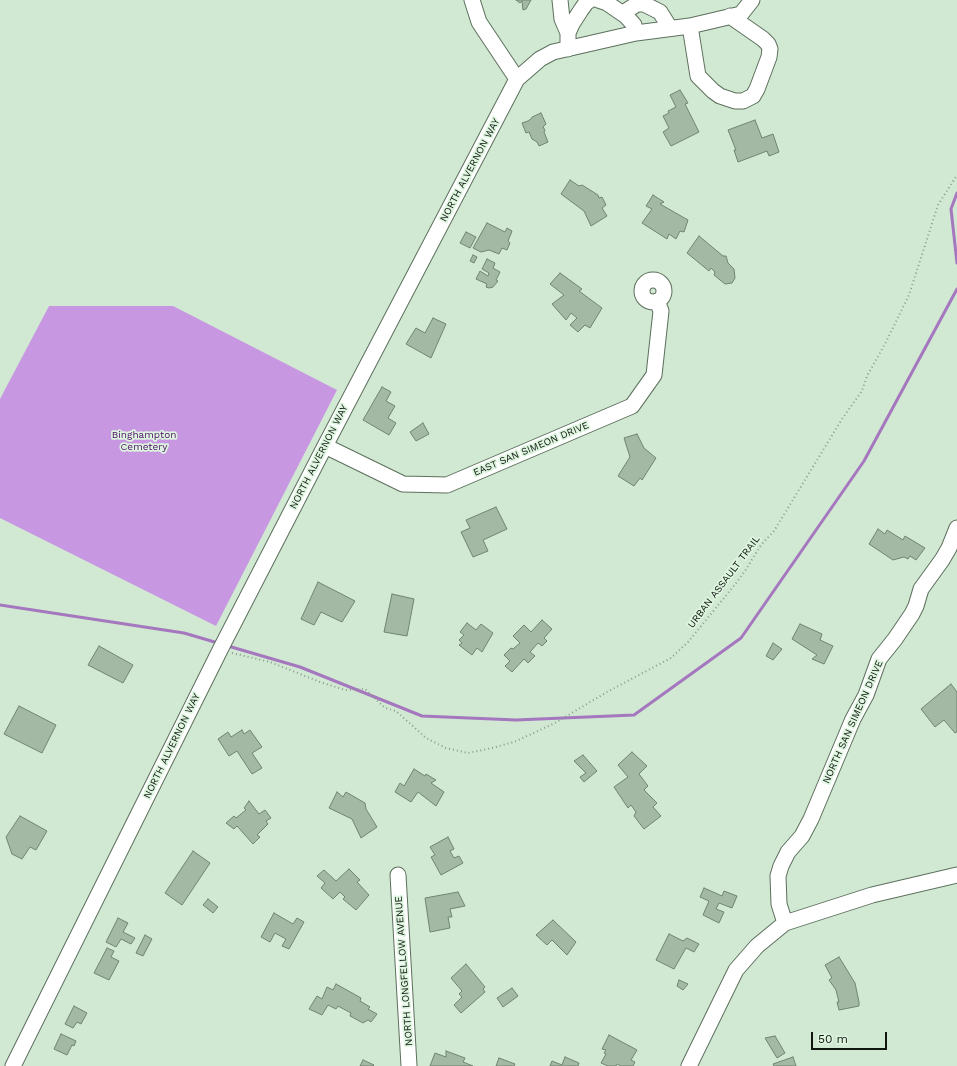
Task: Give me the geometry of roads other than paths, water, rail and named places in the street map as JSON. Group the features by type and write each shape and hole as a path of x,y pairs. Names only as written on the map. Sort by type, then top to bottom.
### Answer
{"street":[{"path":"472,0 479,22 517,80"},
{"path":"560,0 562,19 568,33 568,49"},
{"name":"NORTH ALVERNON WAY","path":"13,1066 220,650 517,80 540,59 553,52 636,33 690,26 741,14 752,0"},
{"path":"568,33 575,18 590,1 607,3 623,13 631,20 636,33"},
{"path":"623,13 637,4 644,4 660,12 670,28"},
{"path":"690,26 698,76 712,91 720,96 735,101 743,101 753,96 758,89 769,57 770,49 768,44 763,39 730,16"},
{"name":"EAST SAN SIMEON DRIVE","path":"325,446 404,484 447,486 626,409 632,406 654,375 661,311 657,301"},
{"name":"NORTH SAN SIMEON DRIVE","path":"785,923 779,904 778,876 781,866 788,852 802,836 811,819 853,719 866,695 879,659 895,639 916,606 921,589 942,560 949,548 957,528"},
{"name":"NORTH LONGFELLOW AVENUE","path":"398,875 409,1066"},
{"path":"689,1066 736,970 756,946 785,923 872,895 957,875"}],"waterway":[{"path":"957,193 951,209 957,263"},
{"path":"228,646 300,667 422,716 516,720 634,715 741,638 864,461 957,289"},
{"path":"0,605 184,633 218,643"}],"park label":[{"name":"Binghampton Cemetery","path":"144,440"}]}
